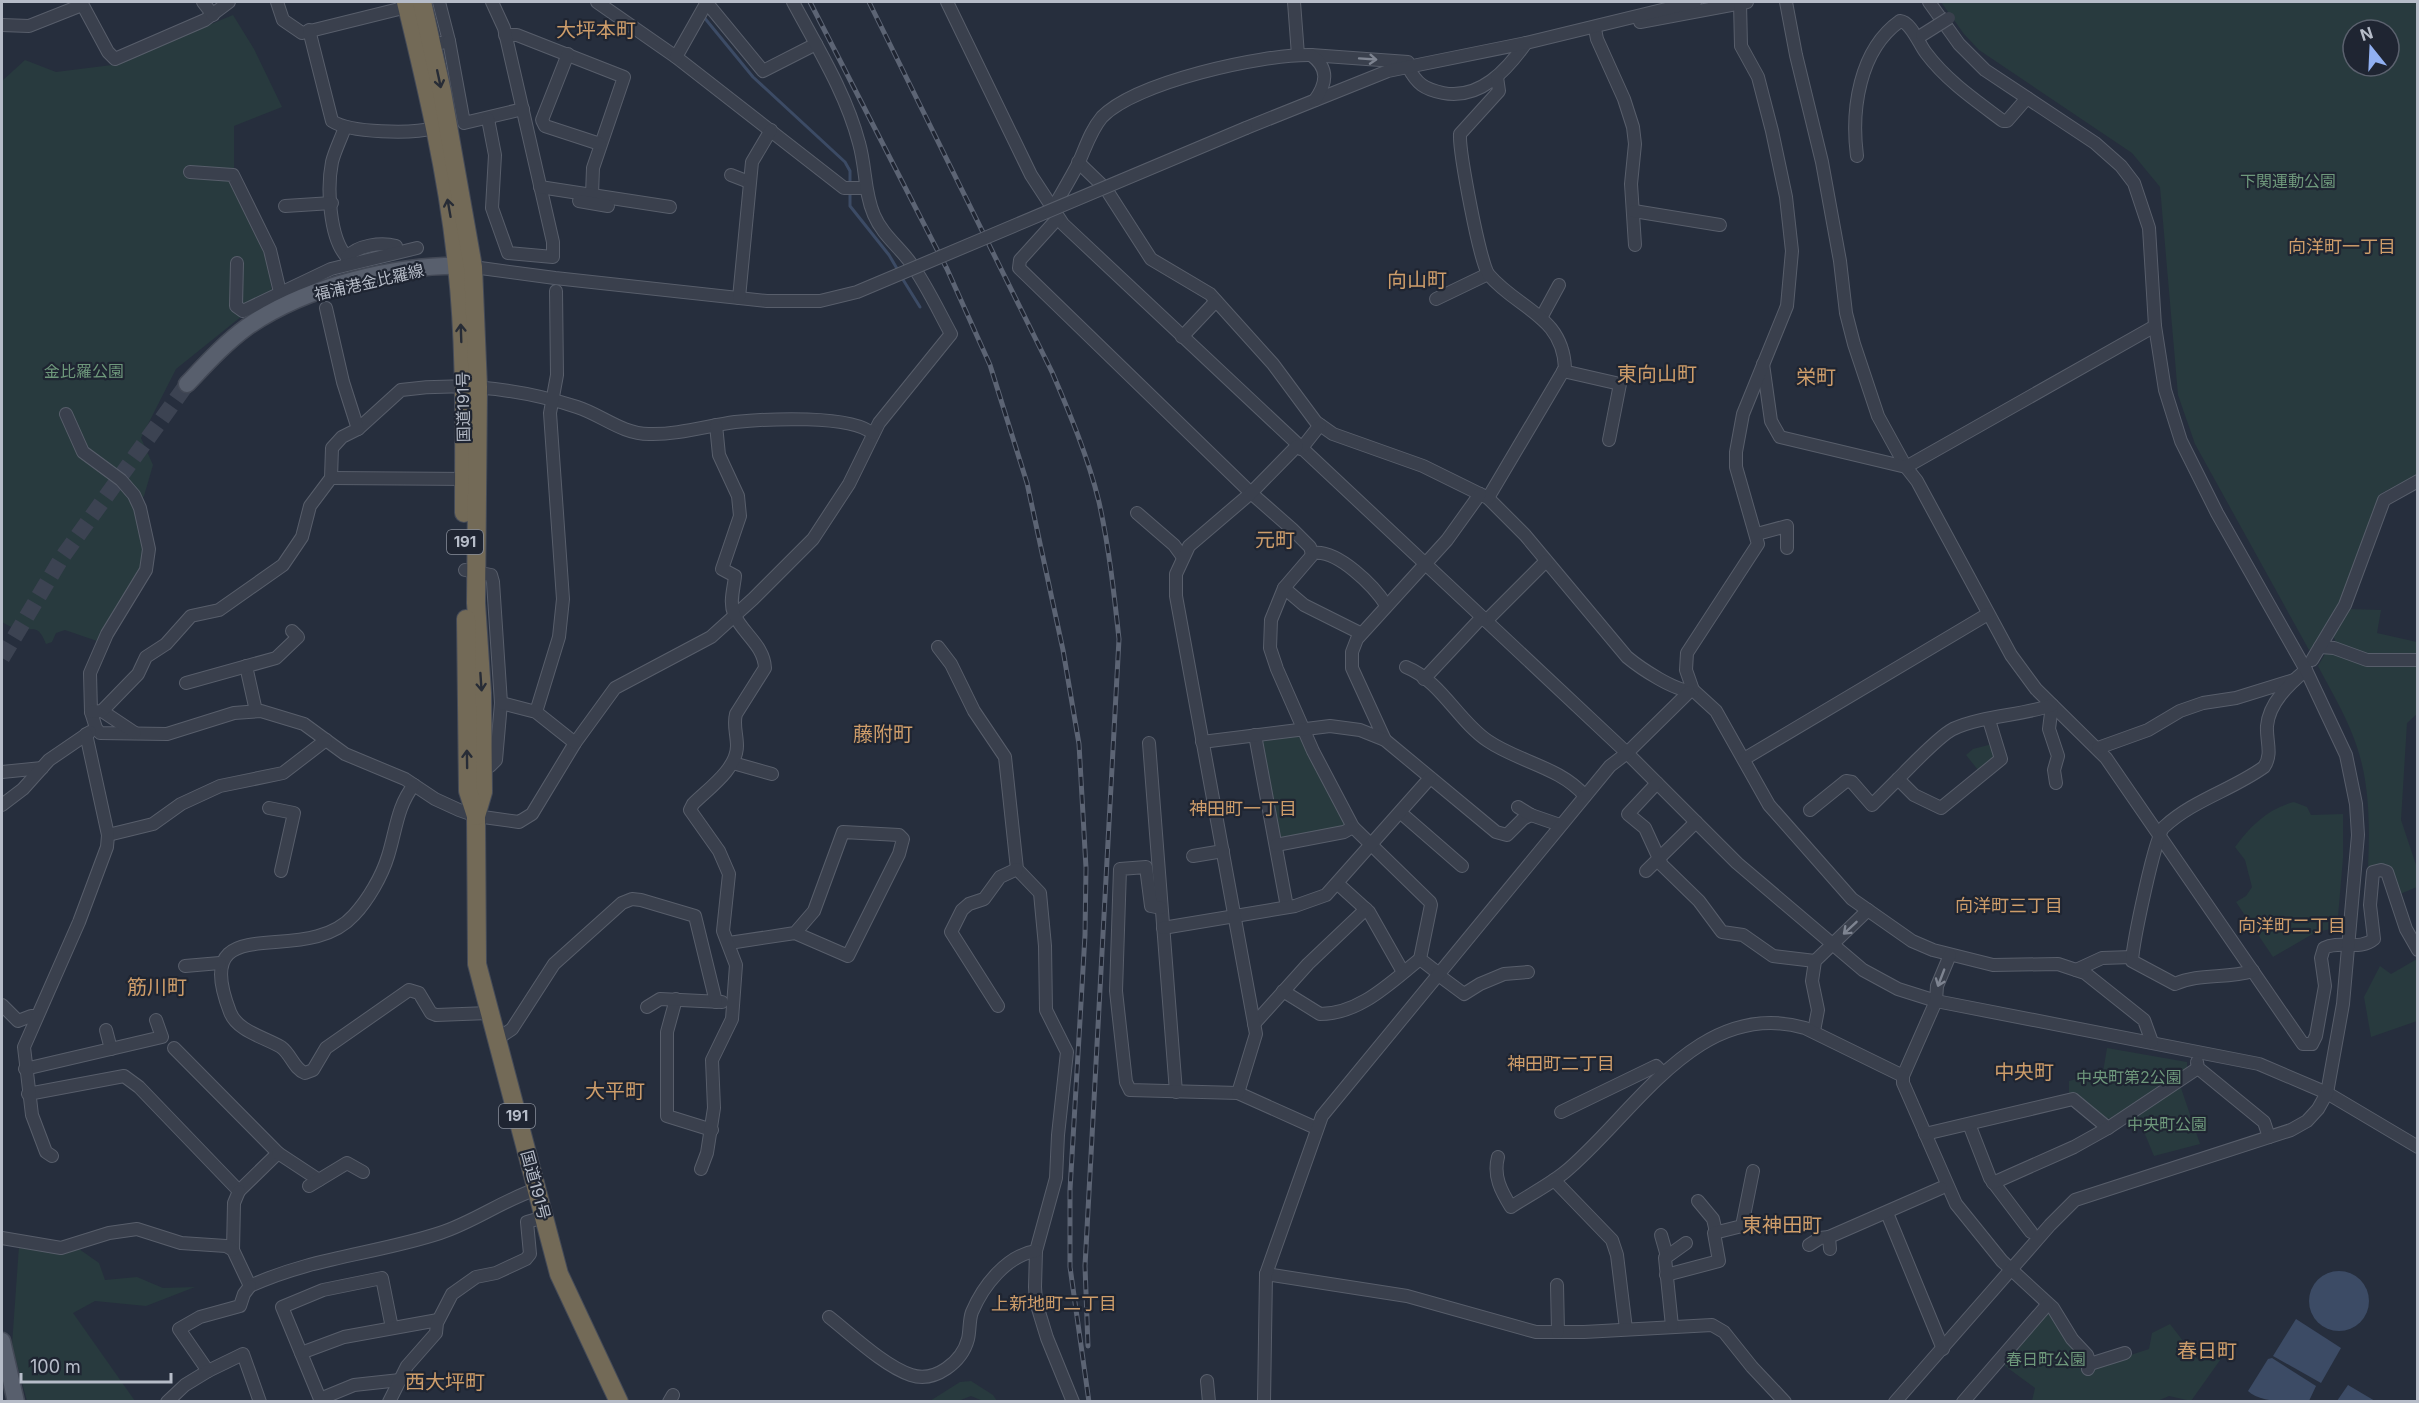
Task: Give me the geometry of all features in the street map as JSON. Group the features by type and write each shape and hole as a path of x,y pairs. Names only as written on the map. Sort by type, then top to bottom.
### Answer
{"highway":[{"name":"国道191号","path":"412,3 440,43 465,266 471,387 468,791 476,816 477,964 544,1217 567,1294 619,1401"},
{"name":"国道191号","path":"412,3 434,128 465,266"}],"main road":[{"name":"福浦港金比羅線","path":"188,384 230,340 259,319 295,301 329,288 372,278 426,267 465,266"},
{"path":"2,1341 16,1401"}],"street":[{"path":"203,2 213,15"},
{"path":"2,25 29,26 82,3 108,52 115,59 172,36 213,15 229,2"},
{"path":"277,2 283,20 302,33 412,3"},
{"path":"439,2 440,43 464,123 523,109"},
{"path":"488,119 495,155 492,208 508,253 553,256 553,242 523,109 501,18 492,2"},
{"path":"2,805 22,789 42,768 91,731 106,734 166,734 234,713 256,711 295,720 345,754 414,785 435,799 476,816 519,822 532,814 575,744 615,688 635,675 711,637 813,539 849,484 879,423 951,334 910,261 884,232 856,188 771,130 676,57 597,2"},
{"path":"793,2 844,100 860,144 856,188"},
{"path":"947,2 1031,175 1055,214 1299,448 1627,753 1737,863 1831,945 1878,980 1936,1001 2259,1064 2327,1093 2418,1147"},
{"path":"1294,2 1298,55"},
{"path":"1559,34 1594,21 1662,2"},
{"path":"465,266 767,301 820,301 857,292 1388,70 1526,43 1695,2"},
{"path":"1559,34 1743,2 1741,46 1758,77 1786,197 1791,238 1787,306 1743,414 1735,459 1758,544 1687,653 1686,670 1691,691"},
{"path":"1786,2 1796,56 1822,162 1848,323 1878,416 1906,467 1917,481 2019,667 2052,705 2098,748 2160,834 2303,1044 2312,1044 2325,986 2321,953 2327,946 2349,944 2363,946 2374,939 2370,905 2373,872 2382,870 2390,877 2406,929 2418,950"},
{"path":"1895,1401 2067,1206 2083,1195 2291,1130 2307,1121 2318,1109 2327,1093 2343,1004 2358,835 2356,804 2341,742 2309,665 2217,513 2181,441 2165,390 2155,326 2150,228 2134,183 2121,166 2095,143 1985,70 1959,44 1929,2"},
{"path":"676,57 706,4 763,71 816,45"},
{"path":"1919,37 1948,18"},
{"path":"1857,156 1858,102 1862,79 1882,37 1900,21 1908,24 1919,37 1952,83 2003,121 2012,117 2027,98"},
{"path":"1595,29 1633,127 1635,151 1631,184 1635,245"},
{"path":"309,30 332,121 345,127 418,132 434,128"},
{"path":"505,35 517,35 624,77 593,168 592,195"},
{"path":"1408,67 1416,82 1423,88 1449,94 1475,90 1497,77 1526,43"},
{"path":"568,54 542,120 545,126 600,144"},
{"path":"1312,554 1307,544 1251,493 1019,268 1020,260 1055,214 1097,123 1125,100 1242,62 1298,55 1426,63"},
{"path":"1311,55 1320,63 1325,76 1322,90 1315,100"},
{"path":"1385,740 1352,668 1352,652 1360,633 1447,540 1484,496 1563,371 1565,361 1562,344 1553,328 1488,274 1459,142 1460,134 1499,91 1497,77"},
{"path":"345,127 332,164 331,226 347,262"},
{"path":"739,298 749,182 754,155 771,130"},
{"path":"1078,162 1106,189 1151,259 1201,287 1216,301 1273,364 1320,425 1343,439 1423,466 1484,496 1512,520 1627,657 1643,670 1691,691 1716,711 1769,805 1852,899 1912,941 1950,955 1993,965 2050,963 2085,973 2144,1020 2152,1042"},
{"path":"190,172 233,175 270,250 280,292"},
{"path":"731,175 749,182"},
{"path":"541,192 592,195 670,207"},
{"path":"541,192 551,196 608,206"},
{"path":"285,206 332,203"},
{"path":"1634,212 1720,225"},
{"path":"347,262 351,252 365,247 385,243 396,246"},
{"path":"237,263 236,306 243,311 347,262 370,260 415,248 406,245 396,246 370,254 370,260 372,278"},
{"path":"1436,299 1488,274"},
{"path":"1541,318 1559,285"},
{"path":"536,712 559,637 563,599 556,514 552,400 557,375 556,291"},
{"path":"1182,337 1216,301"},
{"path":"326,308 343,382 358,429"},
{"path":"1763,364 1771,421 1780,437 1906,467 2155,326"},
{"path":"1563,371 1620,384 1609,440"},
{"path":"96,711 138,674 146,657 166,644 191,616 219,610 256,582 283,566 303,537 310,506 331,478 332,448 342,437 358,429 402,390 493,387 580,408 634,433 651,435 734,422 830,421 860,426 873,434"},
{"path":"51,1156 46,1152 42,1143 28,1094 25,1069 26,1040 87,903 107,847 108,835 91,731 96,711 89,686 96,656 146,570 149,549 141,508 134,495 121,480 83,452 66,414"},
{"path":"701,1169 712,1130 714,1108 712,1060 732,1019 736,965 723,932 729,874 719,851 690,810 693,804 733,763 737,746 734,722 736,714 765,668 753,639 735,616 732,598 735,576 722,569 738,525 740,505 719,455 716,425"},
{"path":"1238,1093 1254,1041 1254,1024 1176,596 1176,574 1182,556 1196,539 1251,493 1320,425"},
{"path":"331,478 470,479"},
{"path":"2253,971 2221,978 2189,978 2175,984 2132,961 2138,913 2162,828 2188,809 2264,767 2268,759 2267,724 2272,705 2309,665 2345,605 2384,500 2418,481"},
{"path":"1137,513 1174,545 1182,556"},
{"path":"1757,534 1788,526 1787,548"},
{"path":"1283,991 1299,1003 1324,1014 1362,1002 1420,959 1431,905 1427,897 1353,826 1276,669 1270,648 1271,620 1284,588 1312,554 1324,553 1343,562 1386,605"},
{"path":"1424,678 1546,561"},
{"path":"471,570 491,575 493,582 501,703 496,760 490,766"},
{"path":"1284,588 1304,605 1360,633"},
{"path":"1744,759 1988,614"},
{"path":"186,684 276,658 298,637 292,631"},
{"path":"938,647 951,664 975,711 1005,757 1017,869 1040,893 1045,946 1046,1010 1067,1052 1056,1178 1036,1251 1036,1302 1047,1338 1073,1401"},
{"path":"2320,647 2334,648 2367,660 2418,660"},
{"path":"246,666 256,711"},
{"path":"1406,667 1438,690 1459,717 1488,741 1568,779 1585,796"},
{"path":"2098,748 2148,730 2180,711 2203,702 2236,698 2295,679"},
{"path":"1264,1401 1266,1274 1316,1128 1329,1104 1611,765 1627,753 1691,691"},
{"path":"501,703 536,712 575,744"},
{"path":"1810,810 1846,782 1852,782 1872,805 1952,729 2052,705"},
{"path":"2052,705 2049,729 2058,756 2054,770 2056,783"},
{"path":"96,711 135,734"},
{"path":"1898,779 1914,795 1941,808 2001,759 1989,720"},
{"path":"1202,742 1305,729 1342,727 1360,730 1385,740 1496,832 1507,835 1523,819 1531,815"},
{"path":"1255,735 1287,907"},
{"path":"108,835 153,824 181,804 220,786 283,772 326,740"},
{"path":"1149,743 1176,1092"},
{"path":"733,763 772,774"},
{"path":"2,772 42,768"},
{"path":"1163,928 1287,907 1326,895 1372,846 1430,778"},
{"path":"1658,783 1628,814 1645,828 1662,865 1699,901 1722,932 1743,935 1773,956 1815,962"},
{"path":"414,785 401,804 383,870 359,909 345,924 327,934 301,941 237,946 227,953 220,963 219,977 232,1017 249,1031 286,1051 299,1071 304,1073 313,1070 326,1048 409,990 419,993 431,1013 436,1015 489,1013"},
{"path":"1518,807 1531,815 1560,825"},
{"path":"269,808 294,813 281,872"},
{"path":"1401,813 1462,866"},
{"path":"1646,871 1696,822"},
{"path":"1276,845 1344,831 1353,826"},
{"path":"729,943 795,933 848,956 899,854 903,839 899,835 843,832 833,854 831,872 814,911 795,933"},
{"path":"1193,856 1223,851"},
{"path":"1161,908 1151,906 1146,867 1120,869 1116,991 1126,1082 1130,1090 1238,1093 1316,1128"},
{"path":"998,1006 951,932 962,910 969,904 984,899 1000,877 1017,869"},
{"path":"1338,884 1366,909 1387,940 1403,972"},
{"path":"497,1039 512,1029 554,964 621,903 632,899 695,916 716,1002"},
{"path":"1254,1024 1308,964 1366,909"},
{"path":"1814,1031 1818,1010 1812,981 1815,962 1868,910"},
{"path":"1950,955 1937,986 1936,1001 1903,1076 1905,1091 1956,1204 2011,1269 2047,1305 2053,1308 2072,1340 2087,1355 2089,1367 2125,1353"},
{"path":"2076,970 2102,958 2132,957"},
{"path":"1420,959 1464,994 1504,974 1528,972"},
{"path":"185,966 220,963"},
{"path":"647,1006 660,999 734,1004"},
{"path":"676,999 667,1032 667,1116 712,1130"},
{"path":"2,1005 18,1021 37,1016"},
{"path":"25,1069 162,1037 156,1020"},
{"path":"1498,1156 1495,1169 1500,1190 1511,1207 1566,1171 1678,1060 1737,1027 1788,1023 1814,1031 1903,1076"},
{"path":"106,1030 111,1049"},
{"path":"174,1048 278,1153 314,1183 346,1163 363,1172"},
{"path":"2195,1050 2198,1068 2264,1122 2269,1137"},
{"path":"1561,1112 1656,1066 1663,1073"},
{"path":"1993,1183 2074,1147 2108,1128 2198,1068"},
{"path":"28,1094 124,1076 139,1088 238,1191"},
{"path":"1925,1134 2073,1099 2108,1128"},
{"path":"1969,1124 1993,1183 2031,1232"},
{"path":"250,1286 233,1250 234,1197 278,1153"},
{"path":"1716,1232 1742,1226 1753,1171"},
{"path":"1554,1180 1612,1240 1617,1255 1626,1329"},
{"path":"1809,1245 1820,1238 1829,1243 1941,1188"},
{"path":"208,1371 179,1329 201,1317 240,1306 250,1286 282,1271 309,1263 443,1232 517,1195 537,1189"},
{"path":"1666,1275 1719,1261 1713,1219 1698,1202"},
{"path":"1887,1213 1943,1349"},
{"path":"389,1401 407,1366 436,1333 438,1320 452,1294 460,1286 476,1277 496,1273 526,1259 530,1254 527,1222 544,1217"},
{"path":"2,1238 61,1248 109,1233 138,1229 181,1243 226,1246 233,1250"},
{"path":"1661,1235 1667,1256 1665,1258 1666,1275 1672,1326"},
{"path":"1667,1256 1686,1243"},
{"path":"829,1317 890,1363 910,1374 933,1375 954,1362 964,1348 972,1313 1000,1270 1024,1253 1036,1251"},
{"path":"1266,1274 1407,1296 1521,1329 1558,1332 1712,1325 1724,1332 1752,1367 1785,1401"},
{"path":"392,1328 382,1278 323,1290 282,1307 320,1399 354,1385 400,1380"},
{"path":"1557,1285 1558,1332"},
{"path":"1963,1401 2047,1305"},
{"path":"301,1353 344,1337 438,1320"},
{"path":"171,1400 208,1371 243,1354 260,1401"},
{"path":"1207,1381 1209,1401"}],"green space":[{"name":"下関運動公園","path":"1941,2 2417,2 2417,475 2382,493 2346,593 2312,649 2309,650 2195,444 2178,395 2160,187 2132,153 1979,50 1964,34"},
{"name":"金比羅公園","path":"233,15 254,49 282,107 234,126 234,168 266,254 272,292 176,369 141,438 153,465 144,496 136,507 145,550 139,573 97,641 65,630 56,633 52,642 46,644 37,630 15,628 2,622 2,81 25,60 56,72 112,65"},
{"path":"2348,609 2381,610 2377,633 2417,642 2417,655 2363,653 2336,643 2333,635"},
{"path":"2335,653 2376,663 2417,665 2417,714 2407,723 2401,820 2417,868 2417,887 2400,894 2388,868 2368,868 2369,818 2363,768 2349,727 2318,666 2325,654"},
{"path":"1295,734 1303,737 1346,824 1344,828 1283,842 1277,839 1258,741"},
{"path":"1992,744 1994,754 1991,761 1978,770 1966,755 1973,749"},
{"path":"2294,802 2307,807 2311,815 2343,814 2343,858 2338,917 2334,920 2332,929 2316,932 2273,957 2236,902 2246,896 2252,887 2245,860 2235,847 2247,832 2268,813"},
{"path":"2417,959 2417,1021 2371,1037 2364,997 2380,966 2391,974"},
{"name":"中央町第2公園","path":"2107,1048 2187,1062 2187,1068 2114,1119 2102,1118 2074,1093 2069,1095 2069,1081 2103,1072"},
{"name":"中央町公園","path":"2180,1085 2200,1144 2154,1156 2137,1115"},
{"path":"19,1246 65,1252 79,1249 99,1263 105,1280 137,1277 163,1288 195,1287 146,1306 95,1301 73,1313 135,1401 27,1401 12,1345"},
{"name":"春日町公園","path":"2047,1311 2050,1311 2094,1367 2149,1349 2152,1333 2170,1324 2197,1359 2220,1348 2223,1356 2191,1401 2169,1396 2155,1402 2032,1401 2035,1388 2005,1366 2004,1359"},
{"path":"971,1381 993,1395 997,1401 983,1401 971,1396 958,1401 930,1401 960,1382"}],"water":[{"path":"2339,1271 2356,1276 2364,1284 2369,1301 2364,1318 2356,1326 2339,1331 2322,1326 2314,1318 2309,1301 2314,1284 2322,1276"},
{"path":"2296,1319 2341,1348 2321,1383 2273,1356"},
{"path":"2272,1358 2316,1386 2309,1401 2268,1400 2248,1391 2268,1359"},
{"path":"2348,1385 2375,1401 2337,1401"}],"waterway":[{"path":"703,16 753,77 845,162 850,171 850,184"},
{"path":"850,190 850,206 889,255 899,272"},
{"path":"902,278 920,307"}],"tunnel":[{"path":"2,658 61,559 187,384"}],"railway":[{"path":"810,2 947,269 990,365 1027,483 1063,650 1079,744 1086,868 1085,935 1070,1190 1070,1267 1089,1402"},
{"path":"869,2 1052,372 1090,469 1106,536 1119,639 1085,1266 1088,1346"}],"district":[{"name":"大坪本町","path":"596,30"},
{"name":"向洋町一丁目","path":"2342,247"},
{"name":"向山町","path":"1417,280"},
{"name":"東向山町","path":"1657,374"},
{"name":"栄町","path":"1816,377"},
{"name":"元町","path":"1275,540"},
{"name":"藤附町","path":"883,734"},
{"name":"神田町一丁目","path":"1243,809"},
{"name":"向洋町三丁目","path":"2009,906"},
{"name":"向洋町二丁目","path":"2292,926"},
{"name":"筋川町","path":"157,987"},
{"name":"神田町二丁目","path":"1561,1064"},
{"name":"中央町","path":"2024,1072"},
{"name":"大平町","path":"615,1091"},
{"name":"東神田町","path":"1782,1225"},
{"name":"上新地町二丁目","path":"1054,1304"},
{"name":"春日町","path":"2207,1351"},
{"name":"西大坪町","path":"445,1382"}]}
